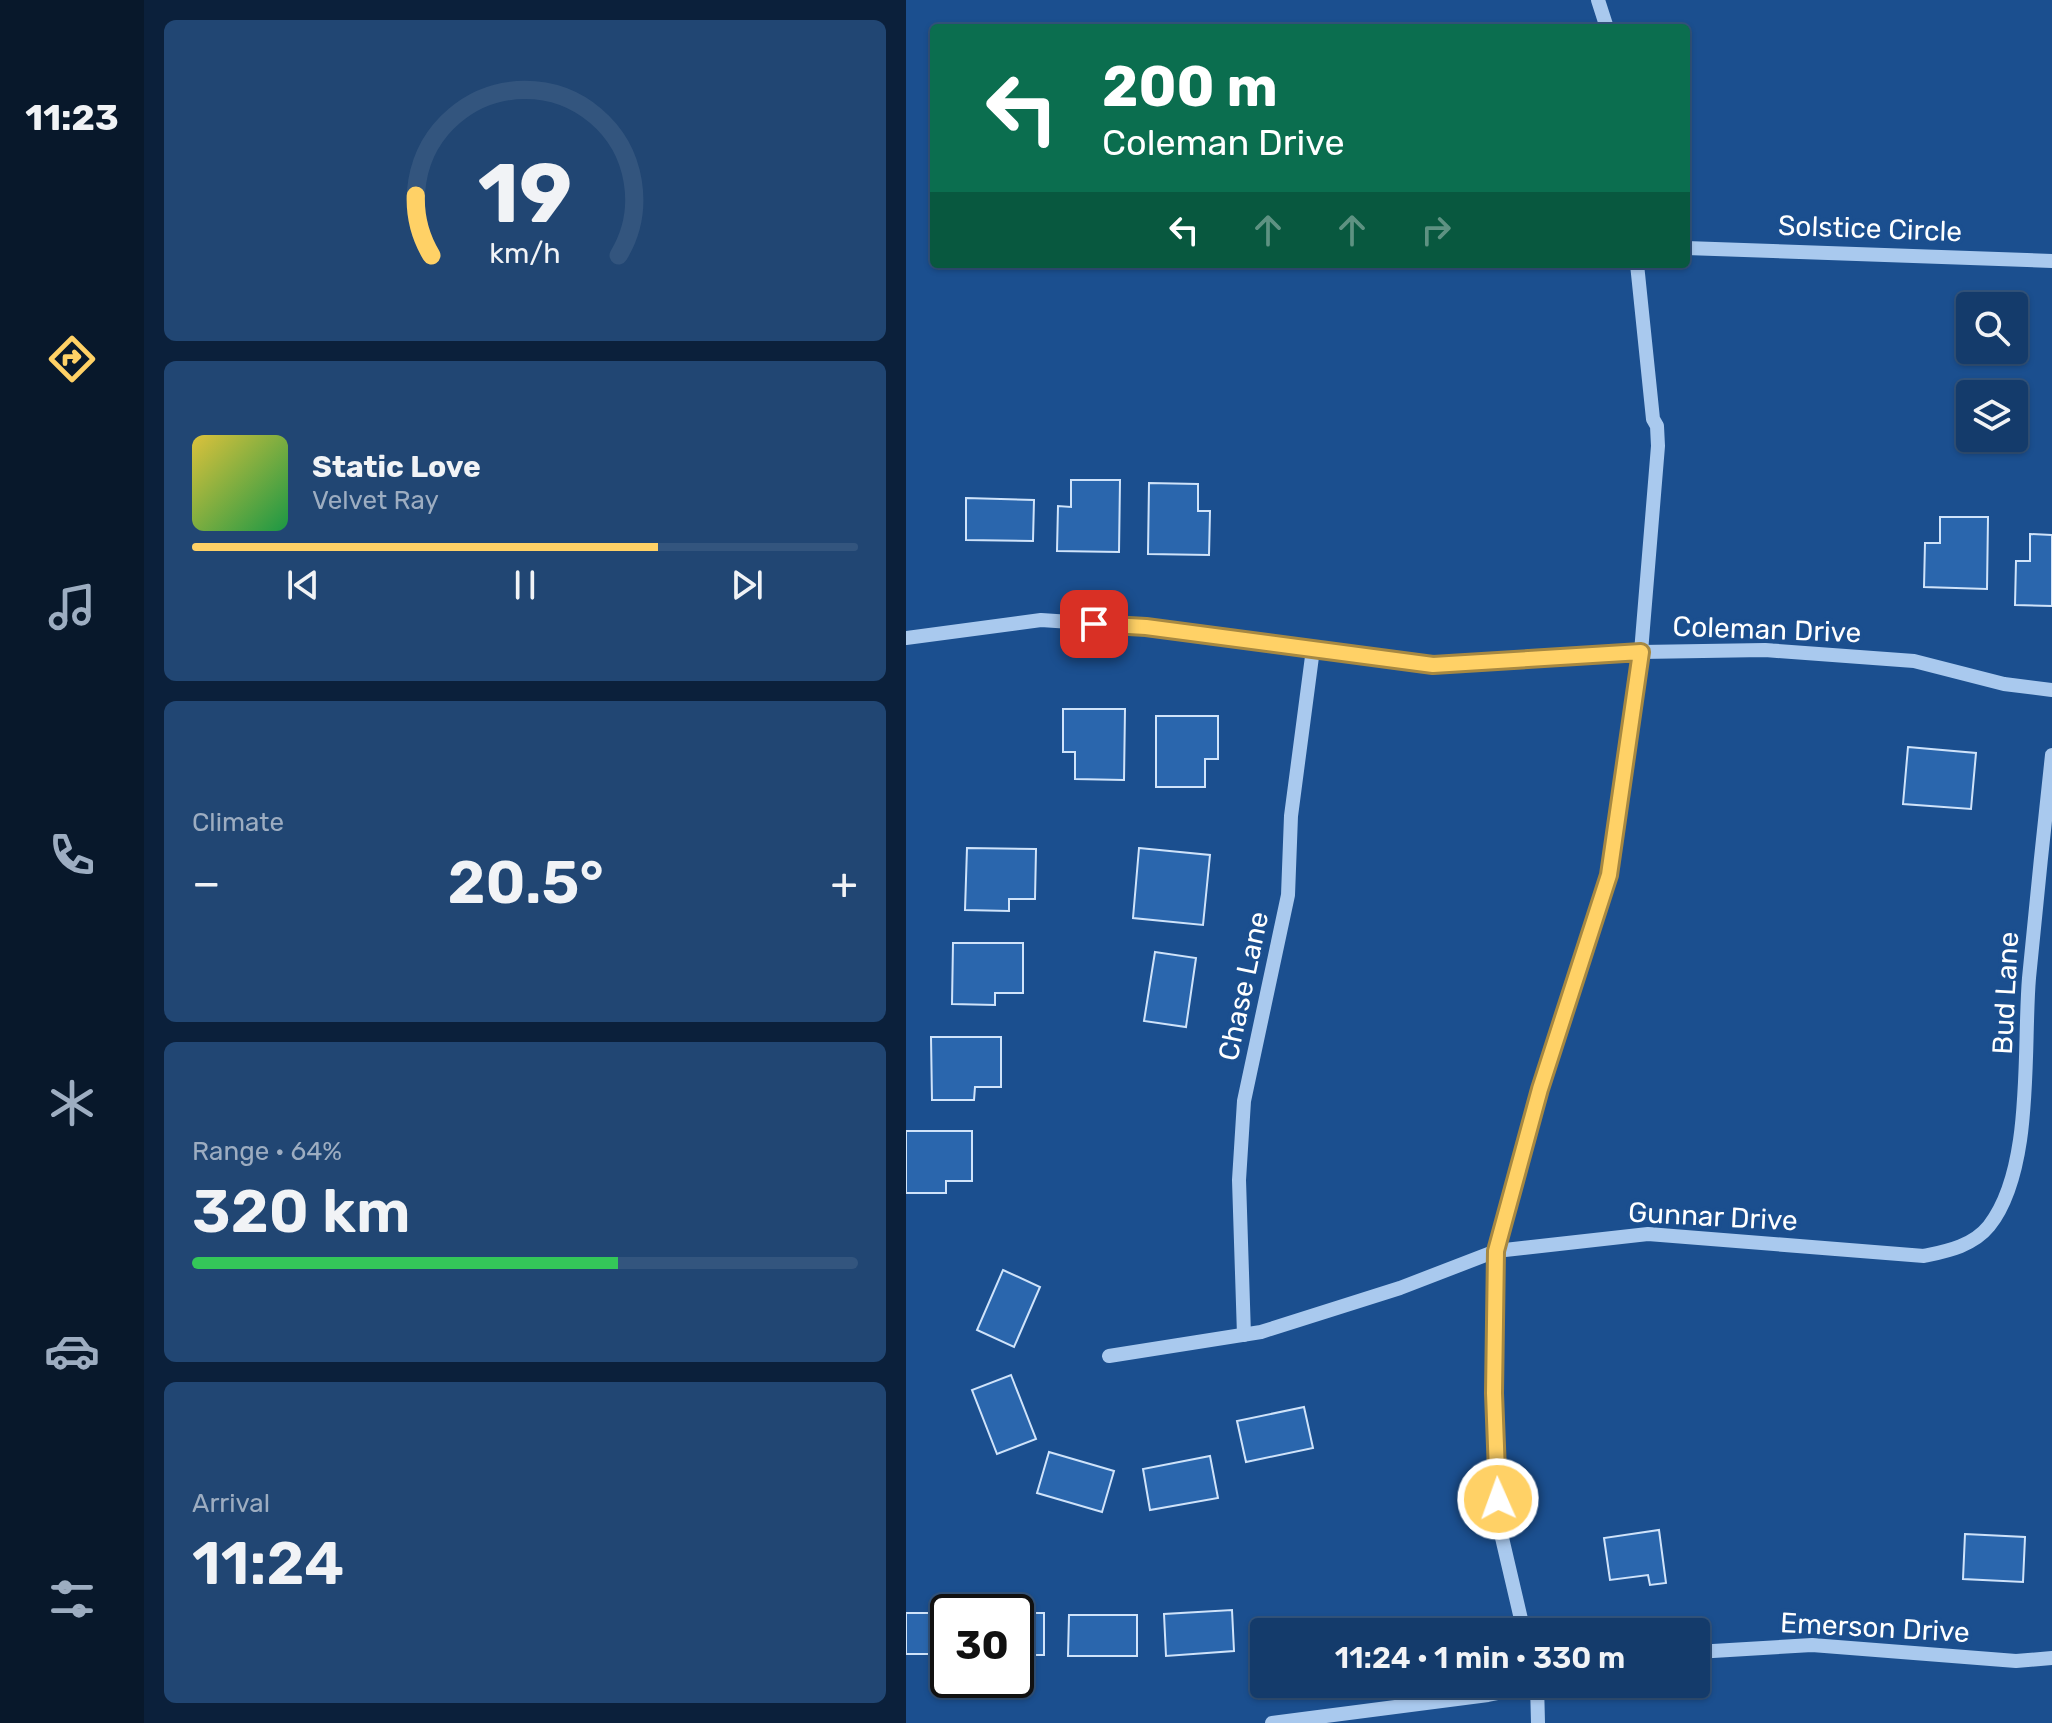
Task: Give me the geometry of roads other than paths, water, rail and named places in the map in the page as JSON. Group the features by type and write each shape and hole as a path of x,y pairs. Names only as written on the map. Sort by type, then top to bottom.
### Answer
{"street":[{"path":"1598,0 1606,24"},
{"name":"Solstice Circle","path":"1690,248 2052,261"},
{"path":"1521,1618 1499,1525 1494,1393 1496,1251 1540,1089 1609,875 1641,652 1658,446 1637,268"},
{"name":"Coleman Drive","path":"906,638 1041,620 1146,627 1433,665 1641,652 1765,650 1914,661 2004,684 2052,690"},
{"name":"Chase Lane","path":"1244,1335 1239,1180 1244,1101 1288,895 1291,816 1313,649"},
{"name":"Bud Lane","path":"1987,1229 2006,1197 2016,1156 2027,1078 2029,982 2052,755"},
{"name":"Gunnar Drive","path":"1109,1356 1261,1332 1400,1288 1496,1251 1648,1234 1924,1256 1960,1248 1987,1229"},
{"name":"Emerson Drive","path":"1710,1651 1812,1645 2016,1661 2052,1658"},
{"path":"1272,1723 1463,1698"},
{"path":"1538,1723 1539,1698"}]}
